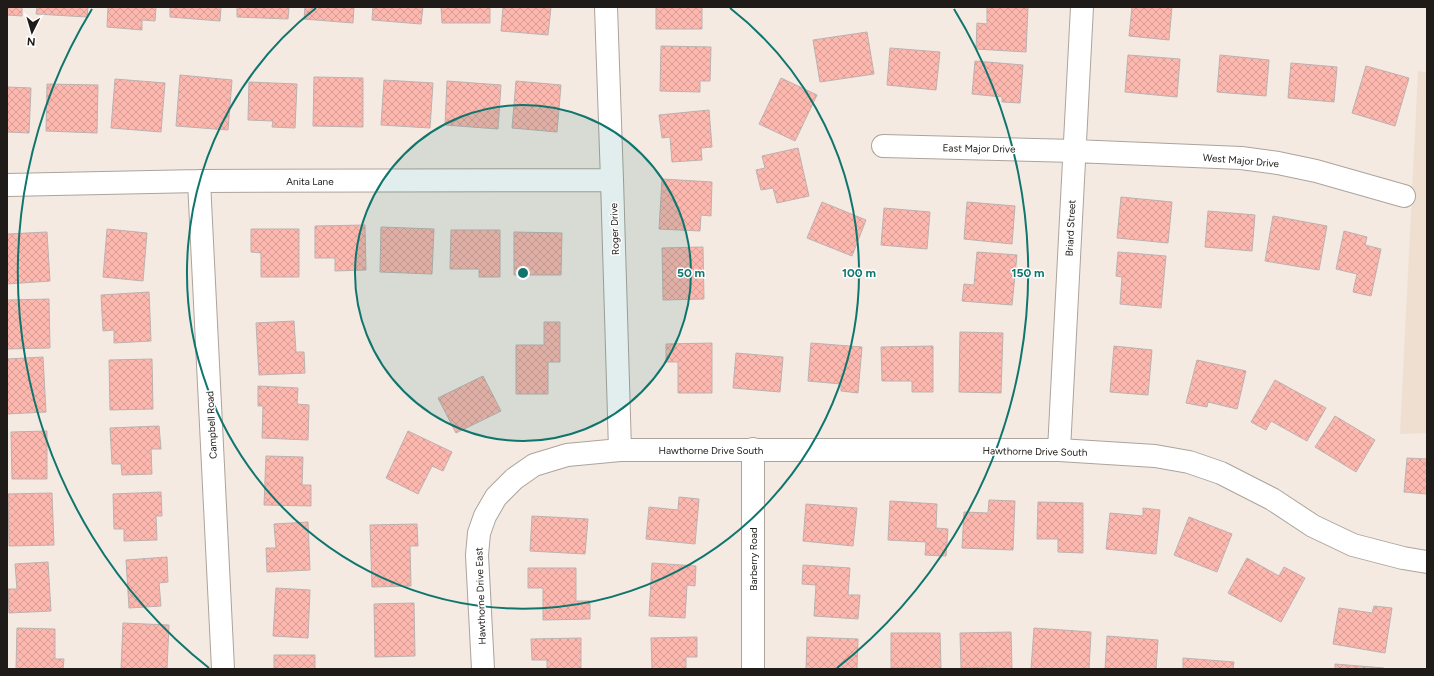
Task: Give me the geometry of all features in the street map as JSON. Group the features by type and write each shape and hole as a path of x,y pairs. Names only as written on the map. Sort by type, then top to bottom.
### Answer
{"street":[{"name":"Roger Drive","path":"606,7 620,450"},
{"name":"Briard Street","path":"1059,450 1082,7"},
{"name":"East Major Drive","path":"883,146 1074,150"},
{"name":"West Major Drive","path":"1074,150 1241,158 1278,163 1316,171 1404,196"},
{"name":"Anita Lane","path":"7,185 199,181 612,180"},
{"name":"Campbell Road","path":"199,181 223,669"},
{"name":"Barberry Road","path":"753,449 753,669"},
{"name":"Hawthorne Drive South","path":"620,450 1059,450 1155,456 1189,462 1221,473 1272,499 1313,526 1353,545 1403,558 1427,562"},
{"name":"Hawthorne Drive East","path":"483,669 477,555 479,533 496,497 514,479 534,465 567,455 620,450"}],"shaded area":[{"path":"1418,71 1427,72 1427,433 1400,434"}],"building":[{"path":"7,7 22,7 22,16 7,15"},
{"path":"37,7 88,7 87,17 36,14"},
{"path":"108,7 156,7 155,21 142,20 142,30 107,27"},
{"path":"170,7 221,7 220,21 170,17"},
{"path":"237,7 289,7 288,19 237,17"},
{"path":"305,7 354,7 353,23 304,19"},
{"path":"373,7 423,7 421,24 372,20"},
{"path":"441,7 490,7 490,23 442,23"},
{"path":"503,7 551,7 548,35 501,31"},
{"path":"656,7 702,7 702,29 656,29"},
{"path":"987,7 1028,7 1026,52 976,49 977,23 987,24"},
{"path":"1132,7 1172,7 1169,40 1129,36"},
{"path":"867,32 874,74 820,82 813,40"},
{"path":"661,46 711,47 710,81 700,81 700,92 660,91"},
{"path":"890,48 940,52 936,90 887,85"},
{"path":"1128,55 1180,59 1177,97 1125,92"},
{"path":"1220,55 1269,60 1266,96 1217,92"},
{"path":"975,61 1023,65 1020,103 1002,102 1002,97 972,94"},
{"path":"1291,63 1337,67 1334,102 1288,98"},
{"path":"1366,66 1409,78 1395,126 1352,113"},
{"path":"180,75 232,80 228,130 176,126"},
{"path":"314,77 363,78 363,127 313,126"},
{"path":"781,78 817,95 795,141 759,124"},
{"path":"115,79 165,83 161,132 111,128"},
{"path":"384,80 433,83 430,128 381,125"},
{"path":"447,81 501,85 498,129 445,125"},
{"path":"516,81 561,85 557,132 512,128"},
{"path":"249,82 297,84 295,128 272,127 273,121 248,120"},
{"path":"47,84 98,85 97,133 46,131"},
{"path":"7,87 31,88 29,133 7,132"},
{"path":"709,110 712,147 701,148 702,160 672,162 670,137 662,138 659,115"},
{"path":"798,148 809,196 777,203 773,188 761,190 756,170 765,168 762,156"},
{"path":"662,179 712,182 711,216 701,215 700,231 659,229"},
{"path":"1121,197 1172,202 1168,243 1117,238"},
{"path":"822,202 866,220 852,256 807,238"},
{"path":"967,202 1015,206 1012,244 964,239"},
{"path":"884,208 930,212 927,249 881,245"},
{"path":"1208,211 1255,215 1252,251 1205,247"},
{"path":"1273,216 1327,226 1319,270 1265,261"},
{"path":"365,225 366,270 335,271 335,258 315,258 315,226"},
{"path":"381,227 434,229 432,274 380,272"},
{"path":"107,229 147,233 143,281 103,277"},
{"path":"251,229 299,229 299,277 261,277 261,253 251,252"},
{"path":"451,230 500,230 500,277 479,277 479,269 450,269"},
{"path":"1344,231 1367,237 1365,245 1381,249 1371,296 1353,292 1357,274 1336,269"},
{"path":"47,232 50,281 7,284 7,234"},
{"path":"514,232 562,233 561,275 514,275"},
{"path":"703,247 704,299 663,300 662,248"},
{"path":"977,252 1017,255 1012,305 962,301 964,284 974,285"},
{"path":"1118,252 1166,256 1161,308 1120,304 1122,277 1116,276"},
{"path":"149,292 151,341 114,343 114,330 103,331 101,295"},
{"path":"49,299 50,348 7,349 7,300"},
{"path":"294,321 296,352 304,352 305,373 259,375 256,323"},
{"path":"544,322 560,322 560,362 548,362 548,394 516,394 516,345 544,345"},
{"path":"960,332 1003,333 1001,393 959,392"},
{"path":"712,343 712,393 678,393 678,362 666,362 666,344"},
{"path":"811,343 862,347 858,393 841,391 841,384 808,381"},
{"path":"933,346 933,392 912,392 912,381 882,381 881,347"},
{"path":"1114,346 1152,350 1148,395 1110,392"},
{"path":"736,353 783,357 780,392 733,388"},
{"path":"43,357 46,412 7,414 7,359"},
{"path":"152,359 153,409 110,410 109,360"},
{"path":"1197,360 1246,371 1237,409 1208,402 1207,407 1186,403"},
{"path":"483,376 501,411 456,433 438,398"},
{"path":"1275,380 1326,408 1307,441 1271,421 1266,430 1251,422"},
{"path":"258,386 298,388 297,404 309,405 308,440 262,438 263,406 258,406"},
{"path":"1335,416 1375,440 1356,472 1315,447"},
{"path":"159,426 161,449 151,449 152,474 122,475 121,464 112,464 110,428"},
{"path":"47,431 47,479 12,479 11,432"},
{"path":"408,431 452,452 443,471 432,466 418,494 386,478"},
{"path":"266,456 303,457 302,485 311,485 311,506 264,505"},
{"path":"1407,458 1427,459 1427,494 1404,492"},
{"path":"161,492 162,516 156,516 157,540 124,541 124,529 114,529 113,494"},
{"path":"52,493 54,545 9,546 8,494"},
{"path":"679,497 699,499 695,544 646,539 649,507 678,510"},
{"path":"989,500 1015,501 1013,550 962,548 964,512 988,513"},
{"path":"890,501 937,504 936,528 948,529 946,556 925,555 926,542 888,540"},
{"path":"1038,502 1083,503 1083,553 1058,552 1058,539 1037,539"},
{"path":"806,504 857,508 853,546 803,541"},
{"path":"1143,508 1160,510 1156,554 1106,549 1110,513 1143,516"},
{"path":"532,516 588,519 585,554 530,551"},
{"path":"1189,517 1232,534 1217,572 1174,555"},
{"path":"308,522 310,570 267,572 266,548 276,548 274,524"},
{"path":"417,524 418,546 410,546 411,586 372,587 370,525"},
{"path":"167,557 168,582 159,583 161,606 129,608 126,560"},
{"path":"1247,558 1279,576 1284,567 1305,578 1281,622 1228,593"},
{"path":"48,562 51,611 9,613 8,589 17,589 15,564"},
{"path":"652,563 696,566 695,586 687,585 685,618 649,616"},
{"path":"803,565 850,568 848,595 860,595 858,619 814,616 816,585 802,584"},
{"path":"528,568 576,568 576,601 590,601 590,619 543,620 543,588 528,588"},
{"path":"276,588 310,590 308,638 273,636"},
{"path":"414,603 415,656 375,657 374,604"},
{"path":"1374,606 1392,608 1385,653 1333,644 1339,608 1372,613"},
{"path":"123,623 169,625 167,669 121,669"},
{"path":"17,628 55,629 55,659 64,659 63,669 16,669"},
{"path":"1034,628 1091,632 1089,669 1031,669"},
{"path":"1011,632 1012,669 993,669 993,667 961,668 960,633"},
{"path":"891,633 940,633 941,669 922,669 922,667 891,668"},
{"path":"1107,636 1158,640 1156,669 1105,669"},
{"path":"697,637 697,657 686,657 686,669 652,669 651,638"},
{"path":"807,637 858,639 857,669 806,669"},
{"path":"581,638 581,669 547,669 547,660 532,660 531,639"},
{"path":"274,655 315,655 315,669 274,669"},
{"path":"1183,658 1234,662 1233,669 1183,669"},
{"path":"1335,664 1384,668 1384,669 1335,669"}]}
